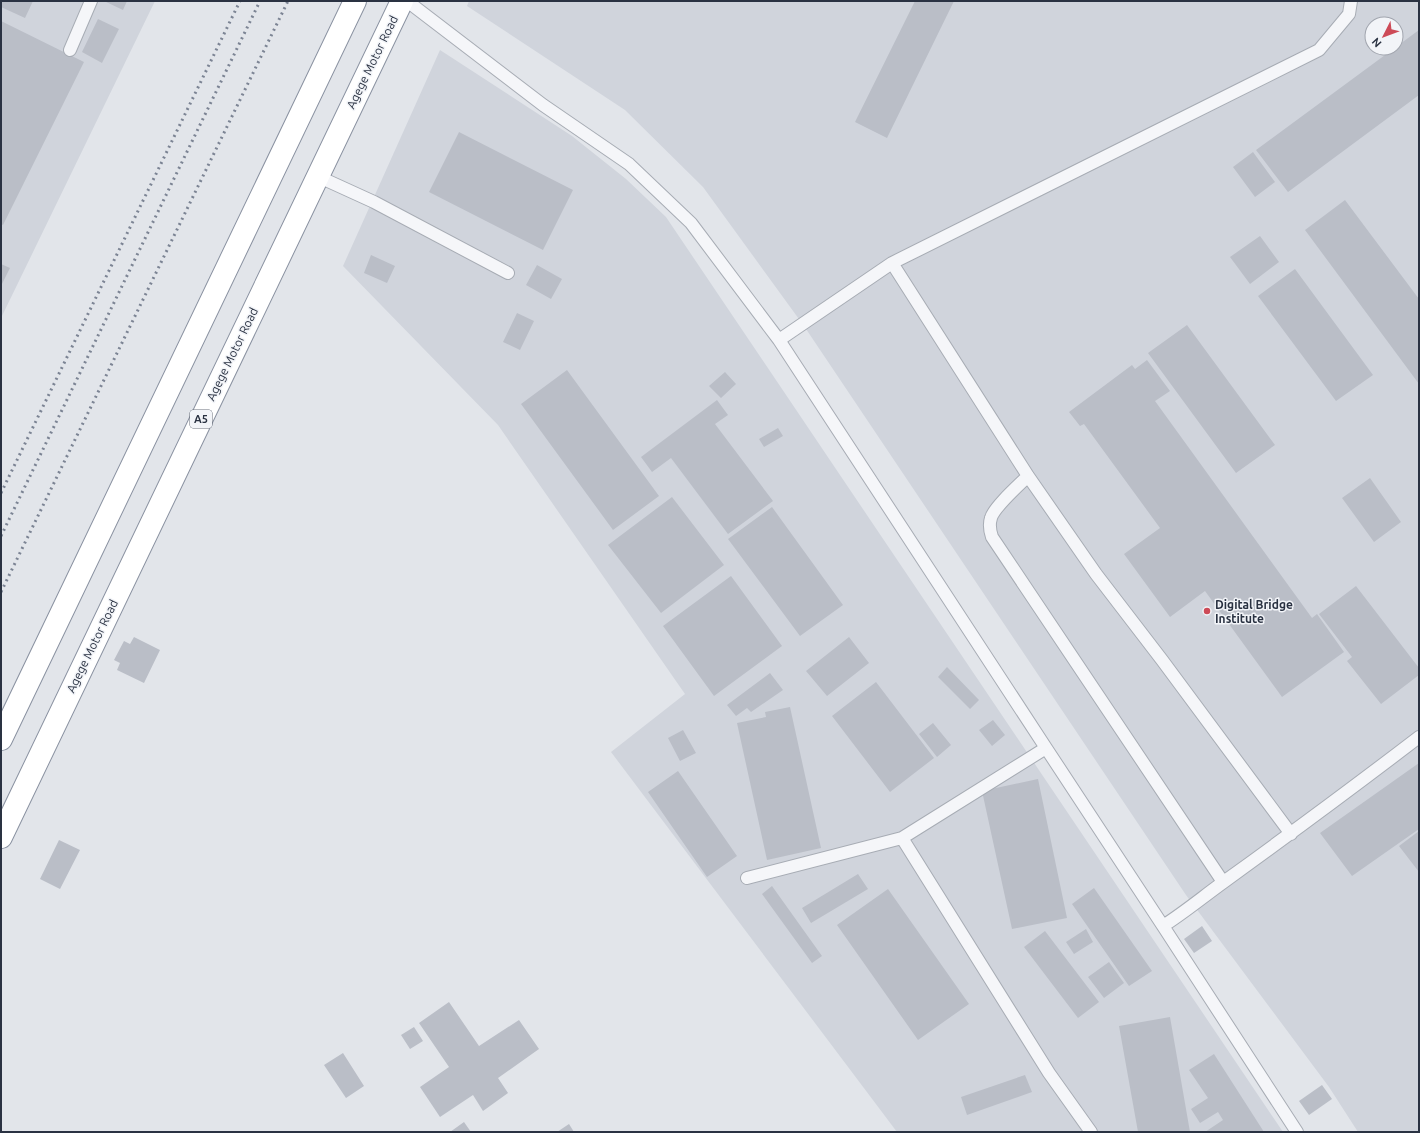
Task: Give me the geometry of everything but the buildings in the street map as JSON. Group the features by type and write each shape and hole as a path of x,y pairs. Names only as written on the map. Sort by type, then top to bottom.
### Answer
{"highway":[{"path":"1,739 355,1"},
{"name":"Agege Motor Road","path":"1,837 402,1"}],"lane":[{"path":"70,50 91,1"},
{"path":"407,1 542,105 629,164 691,223 779,340 1163,926 1296,1132"},
{"path":"779,340 892,263 1319,50 1349,14 1351,1"},
{"path":"317,176 374,202 508,273"},
{"path":"892,263 1028,476 1096,574 1162,660 1290,834"},
{"path":"1028,476 996,509 991,517 990,526 992,537 1223,882"},
{"path":"1163,926 1290,834 1419,737"},
{"path":"747,878 902,838 1046,748"},
{"path":"902,838 1049,1073 1091,1132"}],"shaded area":[{"path":"1,1 155,1 1,318"},
{"name":"Digital Bridge Institute","path":"469,1 1419,1 1419,1132 1358,1132 1329,1087 1186,895 804,326 703,187 625,110 467,6"},
{"path":"440,50 572,136 626,179 666,217 1283,1132 897,1132 611,752 685,694 498,425 343,266"}],"railway":[{"path":"1,493 240,1"},
{"path":"1,536 260,1"},
{"path":"1,592 288,1"}],"place":[{"name":"Digital Bridge Institute","path":"1207,611"}]}
